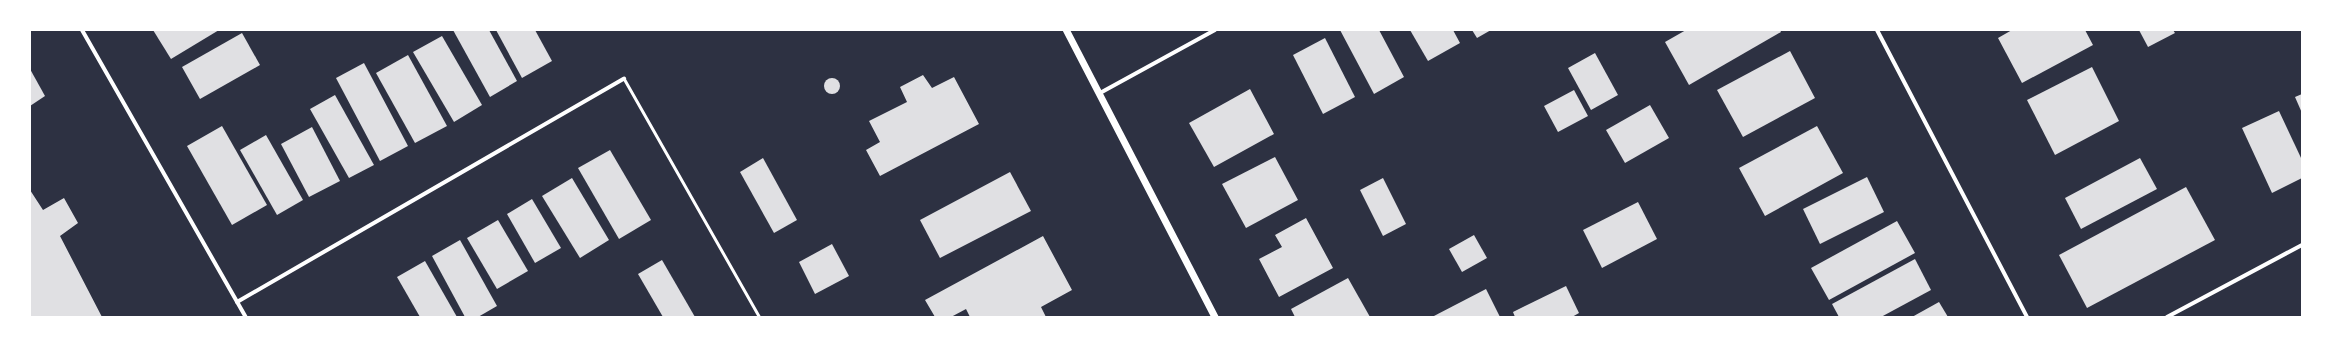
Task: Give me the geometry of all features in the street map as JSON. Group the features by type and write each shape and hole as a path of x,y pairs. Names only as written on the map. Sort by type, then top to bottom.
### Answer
{"street":[{"path":"82,30 246,317"},
{"path":"1066,30 1215,317"},
{"path":"1100,93 1215,30"},
{"path":"1877,30 2027,317"},
{"path":"237,302 624,79"},
{"path":"2167,317 2302,245"}],"lane":[{"path":"624,79 759,317"}],"building":[{"path":"153,30 219,30 171,59"},
{"path":"453,30 489,30 517,81 490,97"},
{"path":"496,30 535,30 552,61 522,78"},
{"path":"1340,30 1379,30 1404,77 1374,94"},
{"path":"1410,30 1453,30 1460,43 1428,61"},
{"path":"1472,30 1491,30 1477,38"},
{"path":"1686,30 1780,30 1781,32 1689,85 1665,42"},
{"path":"2012,30 2085,30 2093,45 2022,83 1998,38"},
{"path":"2139,30 2173,30 2175,33 2148,47"},
{"path":"242,33 260,65 200,99 182,67"},
{"path":"442,36 482,105 454,122 413,52"},
{"path":"1325,38 1355,97 1323,114 1293,55"},
{"path":"1790,51 1815,98 1743,137 1717,90"},
{"path":"1595,53 1618,95 1591,110 1568,68"},
{"path":"408,55 447,126 415,143 376,73"},
{"path":"364,63 408,146 380,161 336,78"},
{"path":"2092,67 2119,121 2055,155 2027,100"},
{"path":"30,69 45,96 30,106"},
{"path":"923,75 932,88 954,77 979,124 880,176 866,150 880,142 869,121 907,102 900,87"},
{"path":"829,78 835,78 840,83 838,92 835,94 829,94 824,89 824,83"},
{"path":"1250,89 1274,134 1214,167 1189,123"},
{"path":"1574,90 1588,116 1558,132 1544,106"},
{"path":"2302,94 2302,113 2295,97"},
{"path":"335,95 374,165 349,178 310,109"},
{"path":"1650,105 1669,138 1625,163 1606,130"},
{"path":"2279,111 2302,160 2302,178 2272,193 2242,128"},
{"path":"222,126 267,205 232,225 187,146"},
{"path":"1817,126 1843,173 1765,216 1739,168"},
{"path":"312,127 340,181 309,197 281,144"},
{"path":"266,135 303,200 277,215 240,150"},
{"path":"610,150 651,220 619,239 578,168"},
{"path":"1275,157 1298,200 1246,228 1222,184"},
{"path":"763,158 797,220 774,233 740,172"},
{"path":"2140,158 2157,189 2081,229 2065,198"},
{"path":"1010,172 1031,211 940,258 920,220"},
{"path":"1867,177 1884,212 1820,244 1803,209"},
{"path":"572,178 609,240 580,258 542,196"},
{"path":"1383,178 1406,224 1383,236 1360,190"},
{"path":"2186,187 2215,240 2087,308 2059,255"},
{"path":"30,190 43,210 64,198 78,223 60,236 102,317 30,317"},
{"path":"532,199 561,248 535,263 507,214"},
{"path":"1638,202 1657,239 1602,268 1583,230"},
{"path":"1306,218 1333,268 1279,297 1259,259 1282,247 1275,235"},
{"path":"498,220 528,271 497,289 467,238"},
{"path":"1897,221 1915,253 1829,300 1811,268"},
{"path":"1474,235 1487,258 1462,272 1449,249"},
{"path":"1043,236 1072,290 1041,307 1046,317 970,317 966,309 951,317 935,317 925,300"},
{"path":"460,240 497,306 478,317 465,317 432,256"},
{"path":"832,244 849,276 815,294 799,262"},
{"path":"1915,259 1931,290 1881,317 1839,317 1832,304"},
{"path":"662,260 695,317 663,317 638,274"},
{"path":"425,261 457,317 420,317 397,277"},
{"path":"1348,278 1370,317 1295,317 1291,309"},
{"path":"1566,286 1579,313 1572,317 1515,317 1513,312"},
{"path":"1486,289 1500,317 1432,317"},
{"path":"1939,302 1948,317 1912,317"}]}
